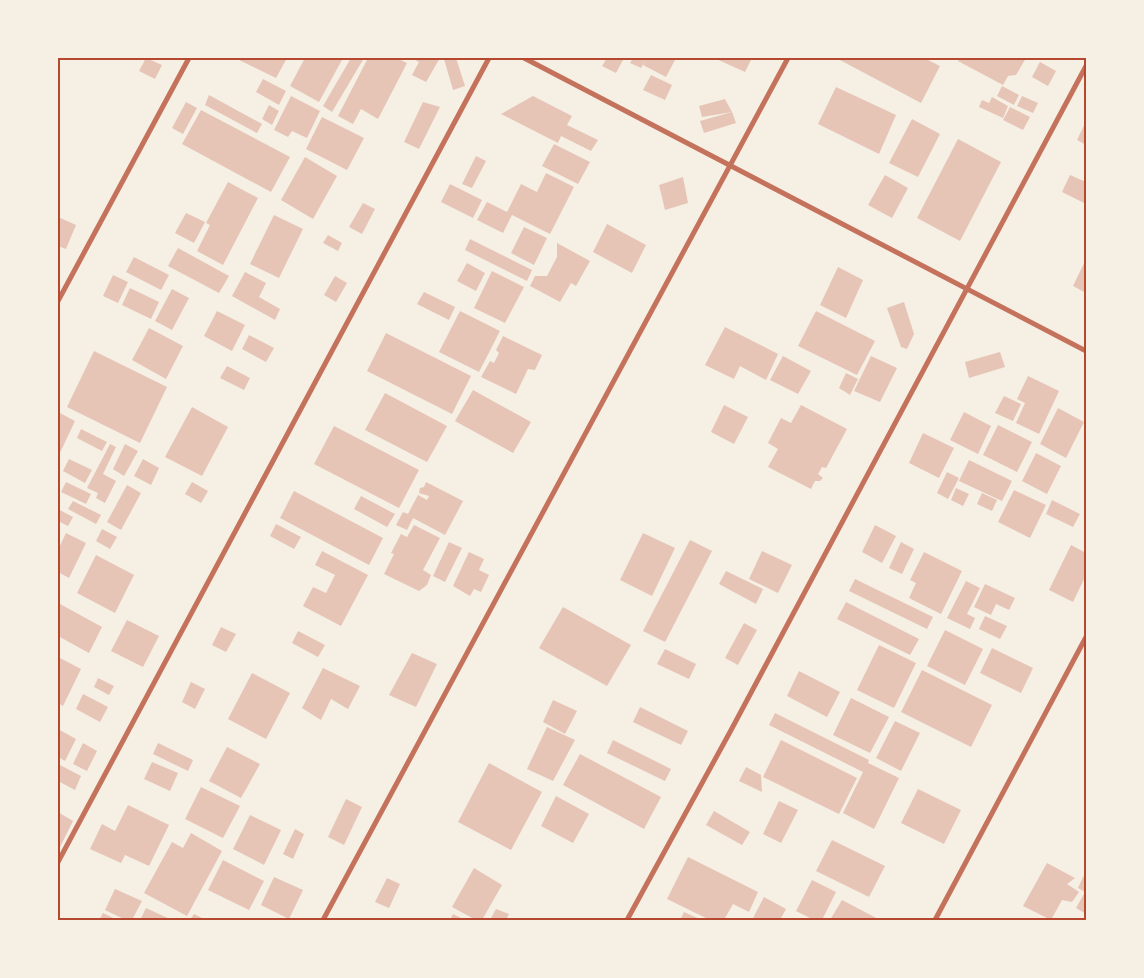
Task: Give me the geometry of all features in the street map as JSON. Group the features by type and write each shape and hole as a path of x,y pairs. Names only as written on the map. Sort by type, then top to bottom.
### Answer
{"street":[{"path":"58,301 189,58"},
{"path":"58,862 489,58"},
{"path":"524,58 967,287 1086,351"},
{"path":"323,920 788,58"},
{"path":"627,920 735,723 1086,66"},
{"path":"935,920 1086,637"}],"building":[{"path":"146,58 162,65 155,79 139,71"},
{"path":"235,58 287,58 276,78"},
{"path":"305,58 343,58 319,102 290,86"},
{"path":"351,58 364,58 332,112 323,106"},
{"path":"368,58 396,58 407,63 378,119 361,109 353,124 338,116"},
{"path":"411,58 440,58 426,82 412,75 419,62"},
{"path":"456,58 465,86 453,90 444,59"},
{"path":"607,58 624,58 616,73 602,66"},
{"path":"633,58 647,58 641,68 630,63"},
{"path":"647,58 676,58 666,77 643,65"},
{"path":"714,58 752,58 745,72"},
{"path":"839,58 924,58 940,66 921,103"},
{"path":"960,58 1026,58 1016,75 1008,76 1003,85 958,61"},
{"path":"1040,62 1056,71 1048,86 1032,77"},
{"path":"651,75 672,85 665,100 643,90"},
{"path":"263,79 286,91 279,105 256,92"},
{"path":"1002,86 1019,95 1014,105 997,96"},
{"path":"836,87 896,115 879,154 818,124"},
{"path":"209,95 262,124 257,133 205,105"},
{"path":"291,96 320,111 307,138 292,131 288,137 274,130"},
{"path":"533,96 572,116 567,125 598,140 591,151 561,136 558,143 501,114"},
{"path":"1022,96 1038,103 1033,113 1017,106"},
{"path":"992,97 1008,106 1003,118 979,107 982,100 989,103"},
{"path":"725,99 732,112 702,117 699,106"},
{"path":"186,102 197,108 183,134 172,128"},
{"path":"423,102 440,107 419,149 404,142"},
{"path":"269,105 279,111 272,125 262,119"},
{"path":"1010,107 1030,117 1023,130 1003,120"},
{"path":"201,110 290,157 271,192 182,144"},
{"path":"732,112 736,123 704,133 700,121"},
{"path":"322,117 364,138 347,170 306,149"},
{"path":"912,119 940,134 918,177 889,163"},
{"path":"1086,121 1086,145 1077,140"},
{"path":"958,139 1001,162 960,241 917,218"},
{"path":"554,144 590,162 578,184 542,166"},
{"path":"476,156 486,161 472,188 462,184"},
{"path":"305,157 337,176 313,219 281,200"},
{"path":"546,173 574,187 550,234 512,215 503,233 477,220 487,202 507,212 521,184 537,192"},
{"path":"885,175 908,188 892,218 868,205"},
{"path":"1070,175 1086,182 1086,204 1062,192"},
{"path":"683,177 688,203 665,210 659,185"},
{"path":"228,182 258,198 223,265 197,251 210,225 206,223"},
{"path":"450,184 482,200 473,218 441,202"},
{"path":"363,203 375,209 362,234 349,227"},
{"path":"186,213 205,222 194,243 175,233"},
{"path":"274,215 303,229 279,278 250,264"},
{"path":"58,217 76,225 66,249 58,246"},
{"path":"607,224 646,245 632,273 593,252"},
{"path":"524,227 547,238 534,265 511,253"},
{"path":"328,235 342,243 338,251 323,243"},
{"path":"470,239 532,270 527,281 465,250"},
{"path":"557,243 590,261 576,286 571,283 560,302 530,286 535,276 547,276 557,257"},
{"path":"178,248 229,276 219,293 168,266"},
{"path":"134,257 169,275 161,290 126,272"},
{"path":"1086,259 1086,293 1073,286"},
{"path":"467,263 485,273 476,291 457,281"},
{"path":"838,267 863,280 846,318 820,305"},
{"path":"492,271 524,287 505,323 474,308"},
{"path":"245,272 266,283 259,297 280,309 275,320 232,296"},
{"path":"113,275 128,282 118,303 103,296"},
{"path":"335,276 347,283 336,302 324,295"},
{"path":"130,288 159,302 151,319 122,305"},
{"path":"172,289 189,298 172,330 155,321"},
{"path":"424,292 455,307 449,320 417,304"},
{"path":"904,302 914,334 907,349 901,347 887,308"},
{"path":"217,311 245,325 232,351 204,336"},
{"path":"460,311 500,331 479,372 439,352"},
{"path":"816,311 875,341 857,375 798,346"},
{"path":"725,327 778,354 766,380 740,366 734,379 705,365"},
{"path":"149,328 183,346 166,379 132,360"},
{"path":"386,333 471,376 452,414 367,371"},
{"path":"249,335 274,348 266,362 242,349"},
{"path":"503,336 542,355 535,370 528,369 516,394 481,377 490,361 494,363 499,353 496,350"},
{"path":"94,351 167,387 140,443 67,407"},
{"path":"1000,352 1005,367 969,378 965,362"},
{"path":"783,356 811,371 798,394 770,380"},
{"path":"871,356 897,368 880,402 854,391"},
{"path":"227,366 250,378 244,390 220,378"},
{"path":"846,373 858,379 850,395 839,388"},
{"path":"1028,376 1059,391 1039,434 1016,423 1025,403 1017,399"},
{"path":"473,390 531,422 513,453 455,421"},
{"path":"385,393 447,426 427,462 365,430"},
{"path":"1004,396 1021,404 1013,421 995,413"},
{"path":"724,405 748,417 734,444 711,432"},
{"path":"801,405 847,429 826,468 822,467 818,474 823,478 820,481 815,481 811,489 768,467 778,449 768,443 781,418 791,423"},
{"path":"192,407 228,427 202,476 165,457"},
{"path":"1058,408 1084,422 1066,458 1040,444"},
{"path":"58,412 75,421 58,457"},
{"path":"964,412 991,426 978,454 950,440"},
{"path":"998,425 1032,442 1017,472 983,455"},
{"path":"334,426 419,470 399,508 314,464"},
{"path":"81,429 107,442 102,451 77,438"},
{"path":"923,433 954,448 939,478 909,463"},
{"path":"110,444 116,447 103,474 116,481 105,503 96,498 98,493 87,488"},
{"path":"125,444 138,451 124,476 113,469"},
{"path":"1036,453 1061,466 1047,494 1022,481"},
{"path":"69,459 92,470 85,483 63,471"},
{"path":"143,459 159,468 151,485 134,476"},
{"path":"969,460 1012,481 1002,501 959,481"},
{"path":"947,472 959,478 948,499 937,493"},
{"path":"66,482 91,494 86,504 61,492"},
{"path":"192,482 208,491 201,503 185,494"},
{"path":"426,482 463,501 445,535 413,518 407,530 396,525 403,512 408,514 418,495 427,500 429,496 419,493 420,488 424,487"},
{"path":"127,485 141,493 121,530 107,522"},
{"path":"956,488 969,494 963,506 951,500"},
{"path":"1014,490 1046,505 1030,538 998,522"},
{"path":"294,491 383,538 369,565 280,518"},
{"path":"982,493 997,500 992,511 977,504"},
{"path":"361,496 395,514 387,527 354,509"},
{"path":"1052,500 1080,514 1073,527 1046,514"},
{"path":"73,501 101,515 96,524 68,509"},
{"path":"58,509 73,517 68,526 58,521"},
{"path":"276,524 301,537 294,549 270,536"},
{"path":"414,525 440,538 423,570 431,575 427,585 419,591 384,574 394,554 391,553 401,534 407,537"},
{"path":"875,525 896,536 882,563 862,552"},
{"path":"102,529 117,537 110,549 96,541"},
{"path":"66,533 86,543 69,578 58,572 58,550"},
{"path":"643,533 675,548 652,596 620,580"},
{"path":"690,540 712,551 665,642 643,631"},
{"path":"449,542 462,548 445,582 433,576"},
{"path":"901,542 914,549 902,574 889,568"},
{"path":"1071,545 1086,553 1086,575 1073,602 1049,590"},
{"path":"322,551 368,575 341,626 303,606 313,587 326,593 335,575 315,565"},
{"path":"762,551 792,565 778,593 749,579"},
{"path":"469,552 484,559 479,570 489,575 481,592 474,589 470,596 453,586"},
{"path":"924,552 962,571 941,614 909,598 916,583 910,580"},
{"path":"96,555 134,575 115,613 77,593"},
{"path":"726,571 763,589 756,604 719,584"},
{"path":"855,579 933,617 927,629 849,591"},
{"path":"966,581 980,588 967,614 975,618 970,629 947,618"},
{"path":"985,584 1015,598 1009,610 996,604 991,615 974,607"},
{"path":"846,602 919,639 910,655 837,619"},
{"path":"60,604 102,627 89,653 58,636 58,608"},
{"path":"563,607 631,645 607,686 539,648"},
{"path":"985,616 1007,626 1000,639 979,629"},
{"path":"127,620 159,636 143,667 111,651"},
{"path":"744,623 757,630 738,665 725,658"},
{"path":"221,627 236,634 226,652 212,645"},
{"path":"945,630 983,649 965,685 927,666"},
{"path":"298,631 325,645 318,657 292,643"},
{"path":"879,645 916,663 894,708 857,690"},
{"path":"992,648 1033,668 1021,693 980,673"},
{"path":"665,649 696,664 689,679 657,664"},
{"path":"412,653 437,664 416,707 389,695"},
{"path":"58,657 81,669 63,706 58,703"},
{"path":"323,668 360,686 348,709 331,699 321,720 302,708"},
{"path":"922,670 992,705 971,747 901,712"},
{"path":"799,671 840,692 827,717 787,696"},
{"path":"252,673 290,693 266,739 228,719"},
{"path":"98,678 114,686 109,695 94,687"},
{"path":"191,682 205,689 195,709 182,702"},
{"path":"83,694 108,707 100,722 76,709"},
{"path":"851,698 889,717 870,753 833,735"},
{"path":"553,700 577,711 565,734 543,722"},
{"path":"640,707 688,731 681,745 633,722"},
{"path":"775,713 869,760 868,763 899,778 874,829 843,813 863,772 769,725"},
{"path":"895,721 920,733 901,771 876,758"},
{"path":"547,727 575,740 553,781 527,769"},
{"path":"58,729 76,739 65,761 58,757"},
{"path":"613,740 671,769 665,781 607,753"},
{"path":"781,740 857,778 839,814 763,777"},
{"path":"83,743 97,751 87,771 73,764"},
{"path":"158,743 193,760 188,771 153,754"},
{"path":"227,747 260,764 241,798 209,781"},
{"path":"580,754 661,797 644,829 563,785"},
{"path":"152,762 178,773 170,791 144,779"},
{"path":"489,763 542,792 511,850 458,822"},
{"path":"58,764 81,776 75,790 58,781"},
{"path":"746,767 761,775 762,792 739,781"},
{"path":"201,787 240,806 223,838 185,819"},
{"path":"918,789 961,810 944,844 901,823"},
{"path":"556,796 589,814 573,843 541,826"},
{"path":"346,799 362,807 344,845 328,837"},
{"path":"779,801 798,810 781,843 763,834"},
{"path":"128,805 169,825 149,866 125,855 121,863 90,849 102,824 115,831"},
{"path":"714,811 750,832 742,845 706,825"},
{"path":"58,812 73,821 58,851"},
{"path":"250,815 281,830 264,865 233,849"},
{"path":"295,829 304,834 293,859 283,854"},
{"path":"191,833 222,851 187,916 144,893 172,842 183,848"},
{"path":"832,840 885,866 869,897 816,871"},
{"path":"688,857 758,892 749,912 733,904 724,920 710,920 667,899"},
{"path":"223,860 264,881 249,910 208,890"},
{"path":"1047,863 1075,878 1067,884 1079,892 1072,902 1062,900 1051,920 1023,906"},
{"path":"474,868 502,885 482,920 476,920 452,907"},
{"path":"1084,875 1086,877 1086,914 1076,908 1085,892 1078,888"},
{"path":"274,877 303,890 289,919 261,905"},
{"path":"387,878 400,884 389,908 375,902"},
{"path":"812,880 836,892 822,920 814,920 796,911"},
{"path":"115,889 142,901 132,920 126,920 105,910"},
{"path":"764,897 786,909 780,920 752,920"},
{"path":"842,900 880,920 830,920"},
{"path":"146,908 172,920 140,920"},
{"path":"496,909 509,914 506,920 490,920"},
{"path":"684,912 702,920 680,920"},
{"path":"103,913 117,920 99,920"},
{"path":"194,914 206,920 190,920"},
{"path":"453,914 465,920 450,920"}]}
